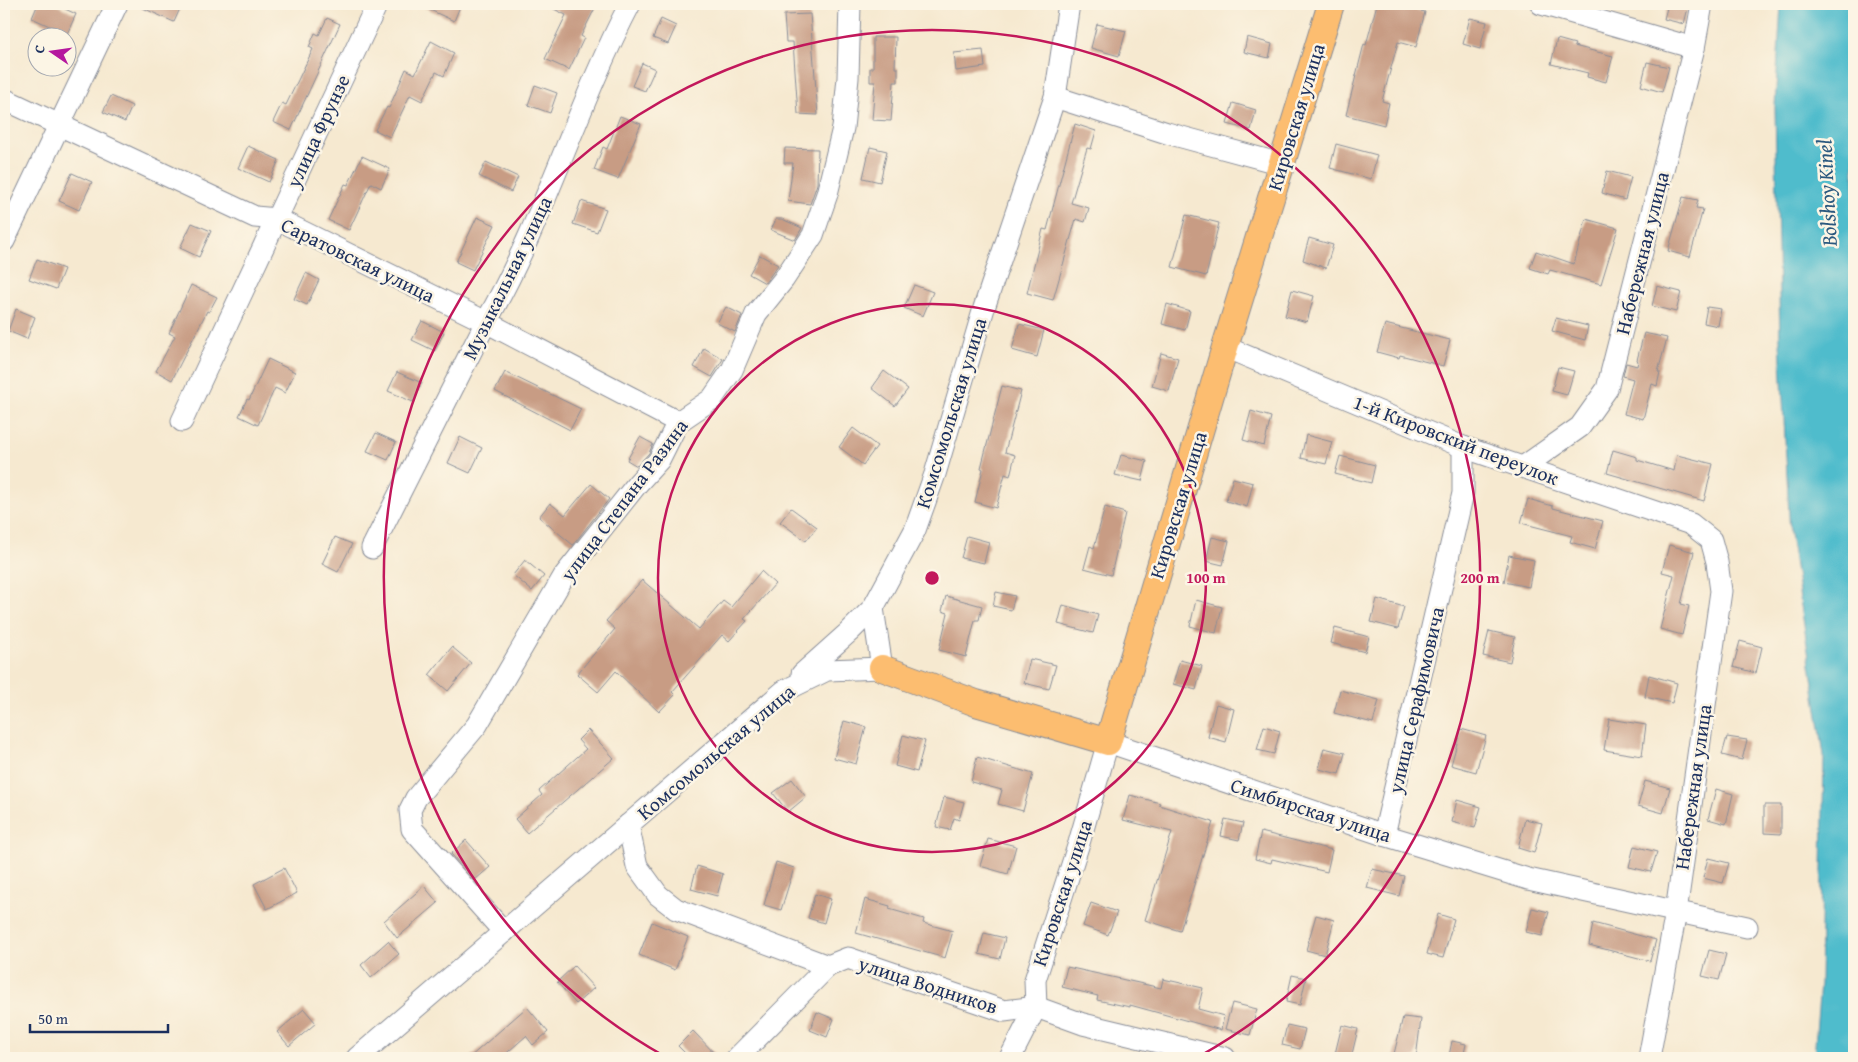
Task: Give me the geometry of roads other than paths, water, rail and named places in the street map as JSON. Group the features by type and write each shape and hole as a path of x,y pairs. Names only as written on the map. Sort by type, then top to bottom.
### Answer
{"main road":[{"name":"Кировская улица","path":"1108,742 1225,347 1331,4"},
{"name":"Симбирская улица","path":"882,668 976,703 1108,742"}],"street":[{"path":"4,241 117,4"},
{"name":"улица Фрунзе","path":"182,421 377,4"},
{"name":"Музыкальная улица","path":"372,548 499,298 540,212 609,45 630,4"},
{"name":"улица Степана Разина","path":"504,932 412,829 410,810 421,791 476,725 564,576 638,483 659,460 678,422 712,399 732,370 756,314 784,279 813,235 827,194 843,128 848,78 850,4"},
{"name":"Комсомольская улица","path":"357,1058 784,691 873,608 914,530 935,474 984,308 1055,97 1069,4"},
{"path":"1541,4 1694,48"},
{"name":"Набережная улица","path":"1523,467 1580,427 1608,389 1694,48 1702,4"},
{"path":"1055,97 1167,133 1281,164"},
{"name":"Саратовская улица","path":"4,99 255,217 277,219 486,322 678,422"},
{"name":"1-й Кировский переулок","path":"1225,347 1463,447 1691,524"},
{"name":"улица Серафимовича","path":"1384,835 1462,493 1463,447"},
{"name":"Набережная улица","path":"1649,1058 1676,912 1720,591 1718,562 1711,540 1691,524"},
{"path":"873,608 882,668"},
{"name":"Комсомольская улица","path":"784,691 826,670 882,668"},
{"name":"Симбирская улица","path":"1108,742 1384,835 1528,879 1747,927"},
{"name":"Кировская улица","path":"1036,1007 1034,980 1079,843 1108,742"},
{"name":"улица Водников","path":"628,825 637,866 658,895 676,909 828,966 848,958 1004,1011 1036,1007 1083,1024 1225,1058"},
{"path":"737,1058 828,966"},
{"path":"1010,1058 1036,1007"}],"water":[{"name":"Bolshoy Kinel","path":"1781,4 1854,4 1854,1058 1814,1058 1820,984 1824,755 1790,534 1780,342 1775,107"}]}
